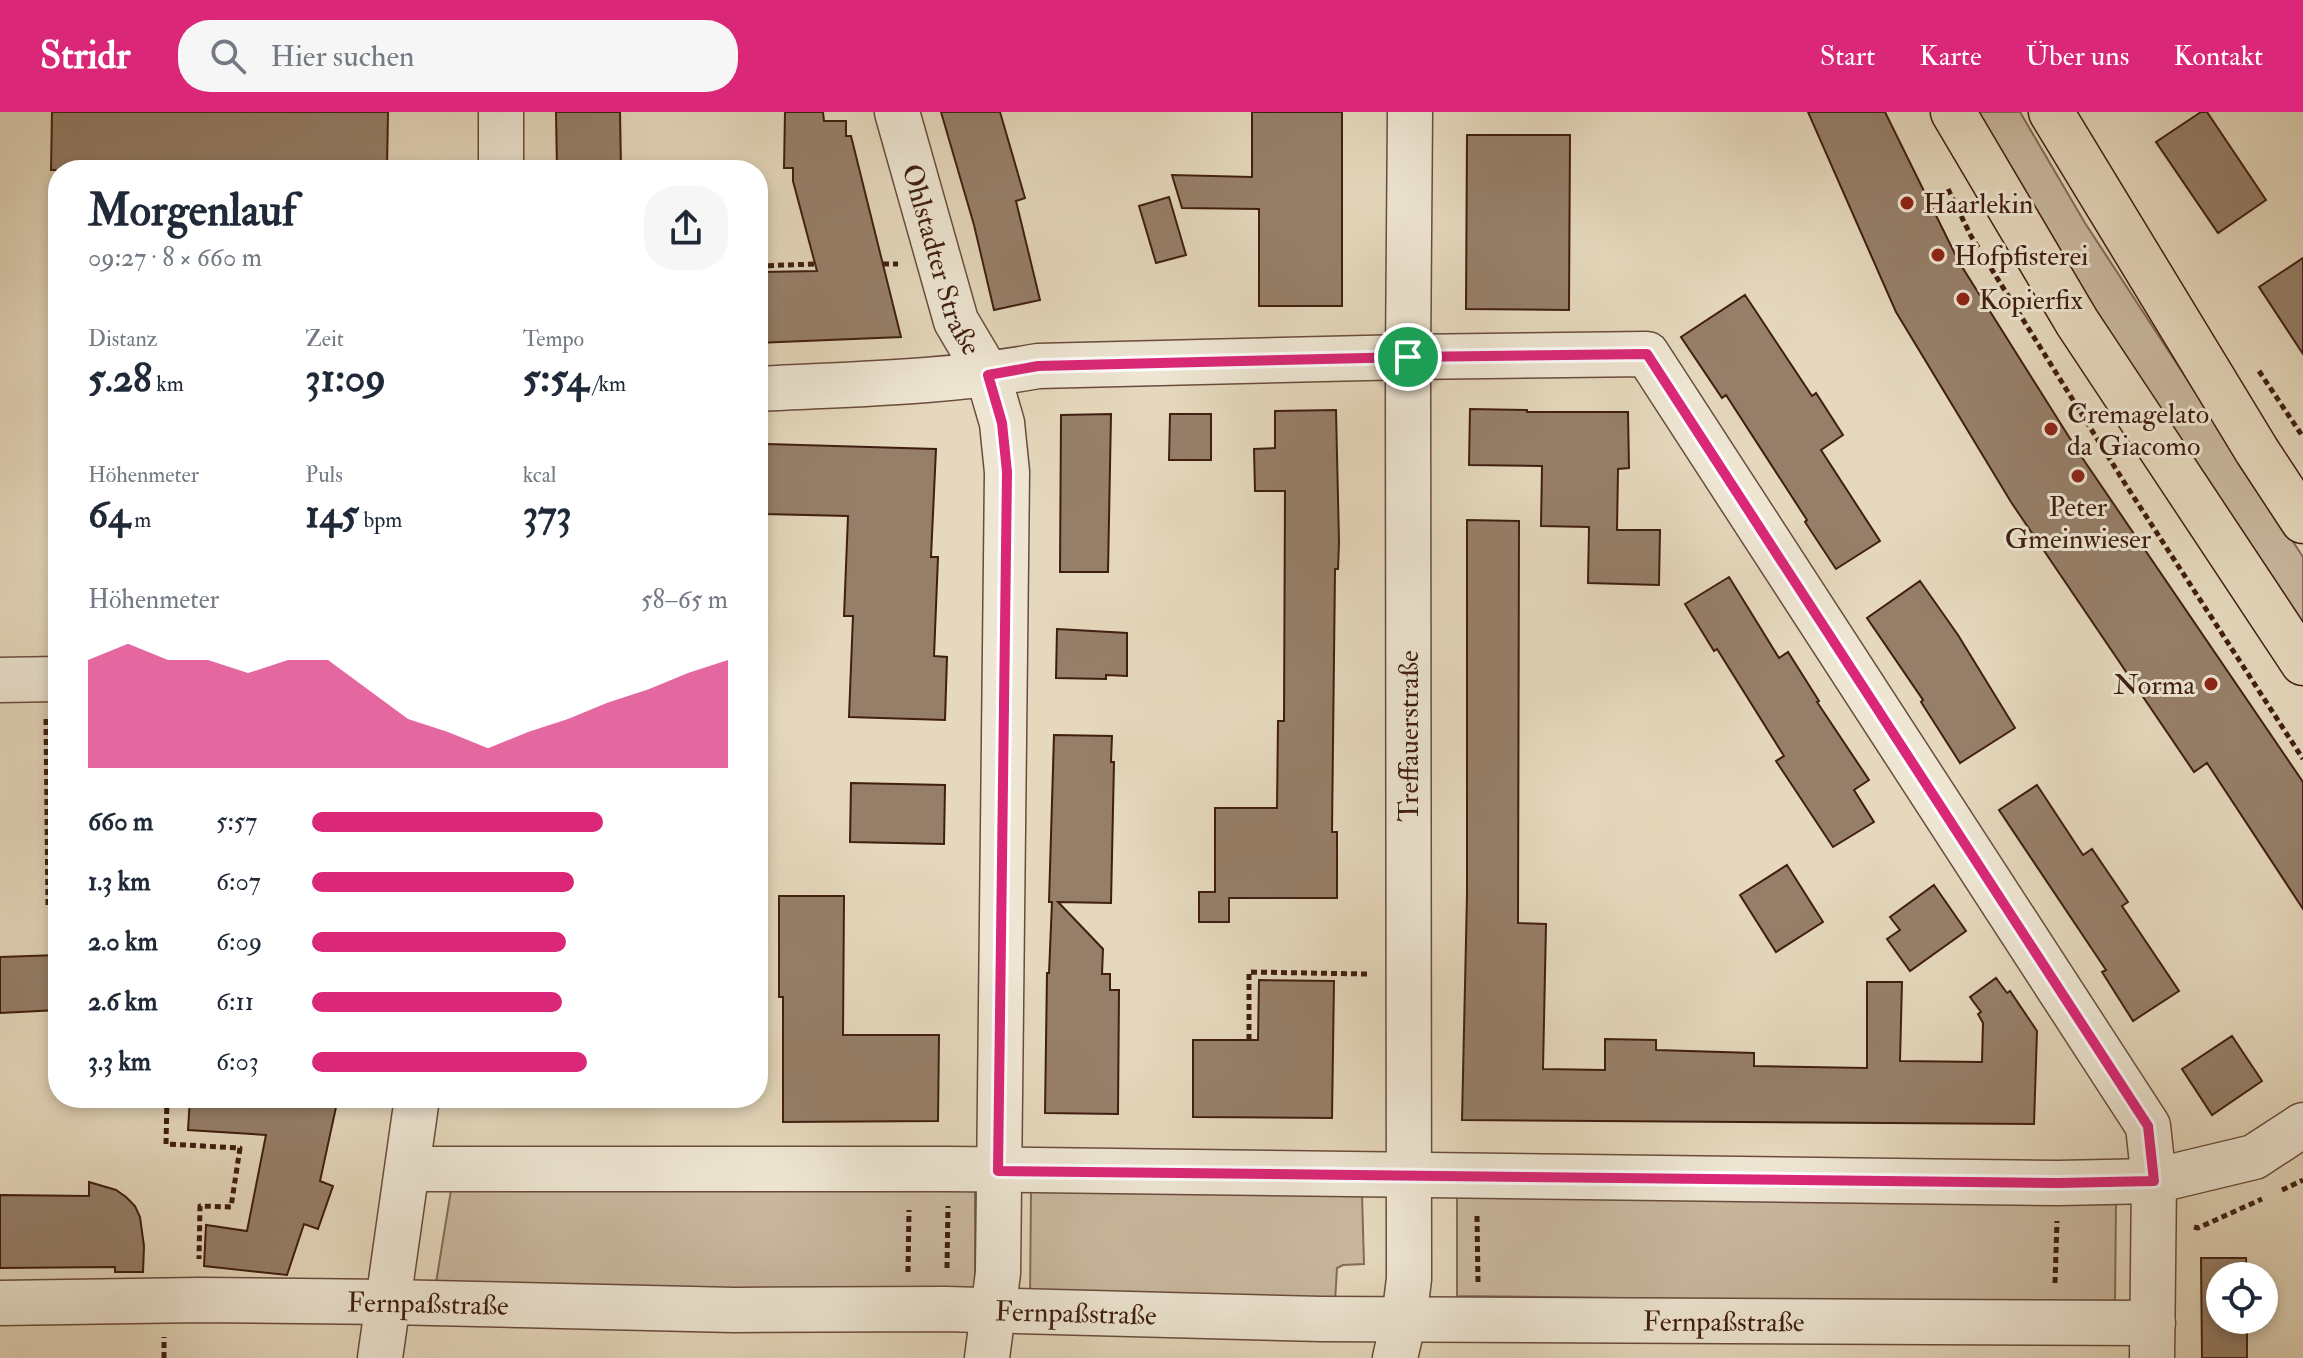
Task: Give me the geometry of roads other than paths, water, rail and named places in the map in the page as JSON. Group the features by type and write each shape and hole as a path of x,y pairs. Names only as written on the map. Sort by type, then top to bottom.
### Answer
{"main road":[{"path":"1953,112 2077,322 2303,663"},
{"path":"2051,112 2257,451 2303,521"}],"street":[{"path":"501,112 501,160"},
{"name":"Ohlstadter Straße","path":"897,112 956,321 988,375 1002,423 1007,472 998,1273 987,1358"},
{"name":"Treffauerstraße","path":"1399,1339 1409,1279 1410,112"},
{"path":"768,389 942,380 1038,366 1647,354 2148,1126 2154,1181 2153,1341"},
{"path":"0,680 48,679"},
{"path":"380,1358 416,1108"},
{"path":"408,1169 929,1169 2058,1183 2154,1181 2254,1157 2303,1125"},
{"name":"Fernpaßstraße","path":"0,1303 199,1300 734,1310 926,1309 1399,1339 1478,1319 2053,1324 2153,1341"}],"place":[{"name":"Haarlekin","path":"1907,203"},
{"name":"Hofpfisterei","path":"1938,255"},
{"name":"Kopierfix","path":"1963,299"},
{"name":"Cremagelato da Giacomo","path":"2051,429"},
{"name":"Peter Gmeinwieser","path":"2078,476"},
{"name":"Norma","path":"2211,684"}]}
